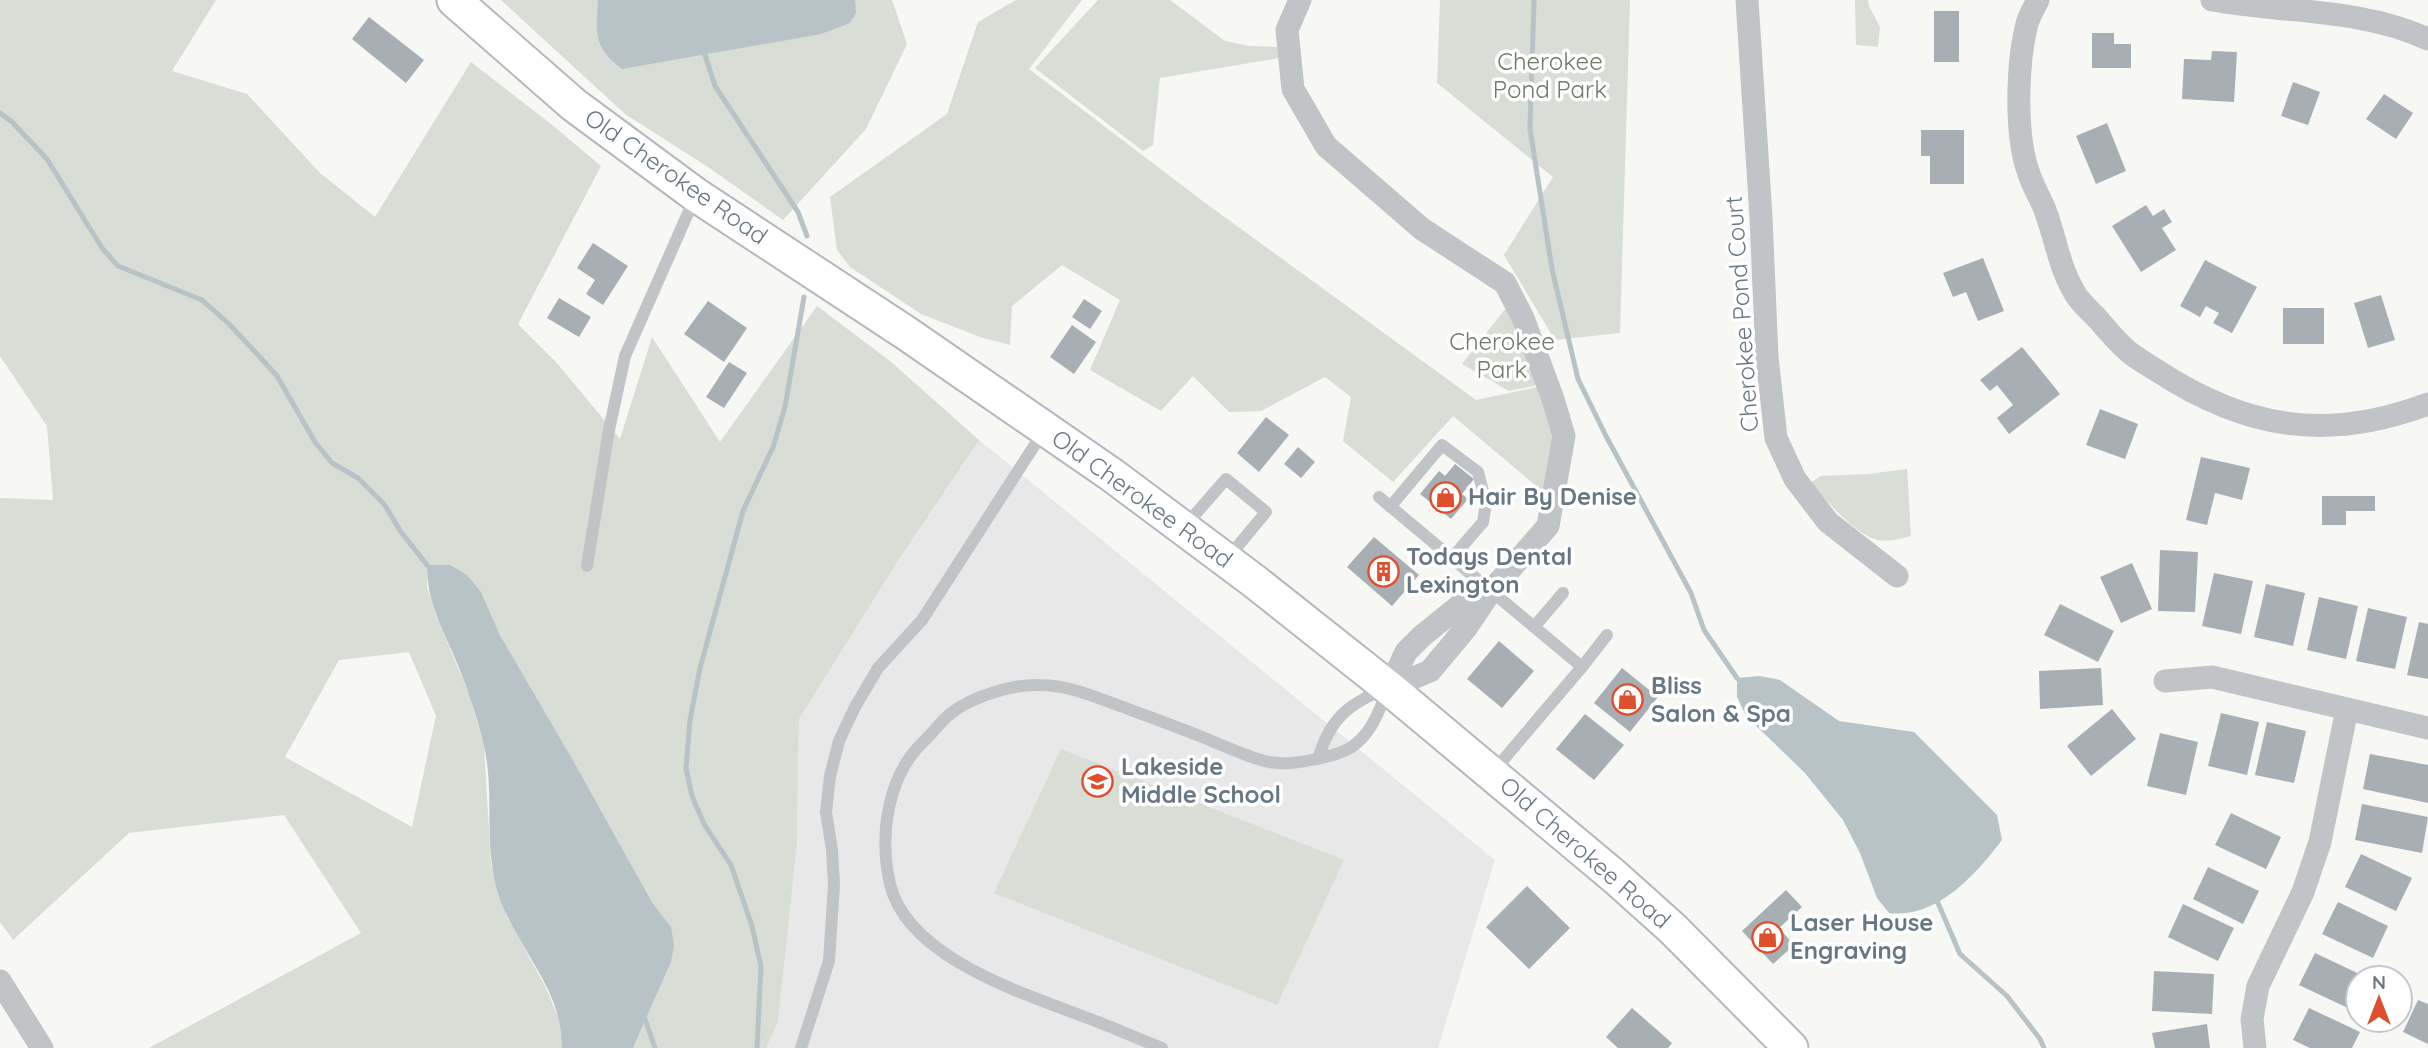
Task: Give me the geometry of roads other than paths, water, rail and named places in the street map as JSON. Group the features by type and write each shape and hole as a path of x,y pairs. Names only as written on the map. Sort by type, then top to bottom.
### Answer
{"street":[{"name":"Old Cherokee Road","path":"454,0 574,106 696,195 906,333 1227,559 1389,688 1673,929 1791,1048"},
{"path":"1300,0 1287,30 1293,89 1326,146 1422,229 1505,283 1522,318 1564,436 1548,526 1491,591 1466,628 1430,671 1389,688"},
{"name":"Cherokee Pond Court","path":"1747,0 1767,357 1776,438 1795,479 1828,522 1897,576"},
{"path":"2038,0 2027,22 2019,93 2022,144 2028,171 2046,211 2068,281 2077,297 2129,352 2207,401 2284,423 2347,425 2381,419 2428,404"},
{"path":"2212,0 2312,13 2352,15 2402,27 2428,39"},
{"path":"2165,681 2211,677 2428,728"},
{"path":"2255,1048 2252,1019 2258,986 2303,892 2320,842 2347,709"},
{"path":"0,981 42,1048"}],"lane":[{"path":"587,566 625,356 696,195"},
{"path":"801,1048 829,961 834,885 826,812 830,776 839,741 878,668 922,620 1046,429"},
{"path":"1390,506 1442,445 1478,472 1486,503 1483,522 1452,558"},
{"path":"1184,528 1226,479 1266,512 1227,559"},
{"path":"1379,497 1582,667"},
{"path":"1534,627 1563,593"},
{"path":"1492,774 1607,635"},
{"path":"1161,1048 972,972 908,921 893,896 887,871 885,833 894,789 905,765 919,745 949,715 963,706 1004,689 1040,684 1073,689 1269,762 1298,764 1344,752 1360,740 1378,717 1389,688"},
{"path":"1318,759 1323,740 1339,718 1356,701 1389,688"}],"waterway":[{"path":"1534,0 1530,129 1552,269 1578,379 1691,593 1704,630 1737,678"},
{"path":"705,55 715,86 798,212 807,236"},
{"path":"0,113 47,159 102,248 118,266 202,300 228,323 277,376 315,442 332,463 358,478 384,504 401,532 427,565"},
{"path":"757,1048 761,967 752,926 731,865 704,824 692,796 686,768 690,720 700,668 743,511 773,447 785,407 804,297"},
{"path":"1938,903 1960,954 2007,996 2044,1048"},
{"path":"645,1019 655,1048"}],"place":[{"name":"Hair By Denise","path":"1445,497"},
{"name":"Todays Dental Lexington","path":"1383,571"},
{"name":"Bliss Salon & Spa","path":"1628,700"},
{"name":"Lakeside Middle School","path":"1098,781"},
{"name":"Laser House Engraving","path":"1767,937"}],"park label":[{"name":"Cherokee Pond Park","path":"1550,76"},
{"name":"Cherokee Park","path":"1502,356"}]}
